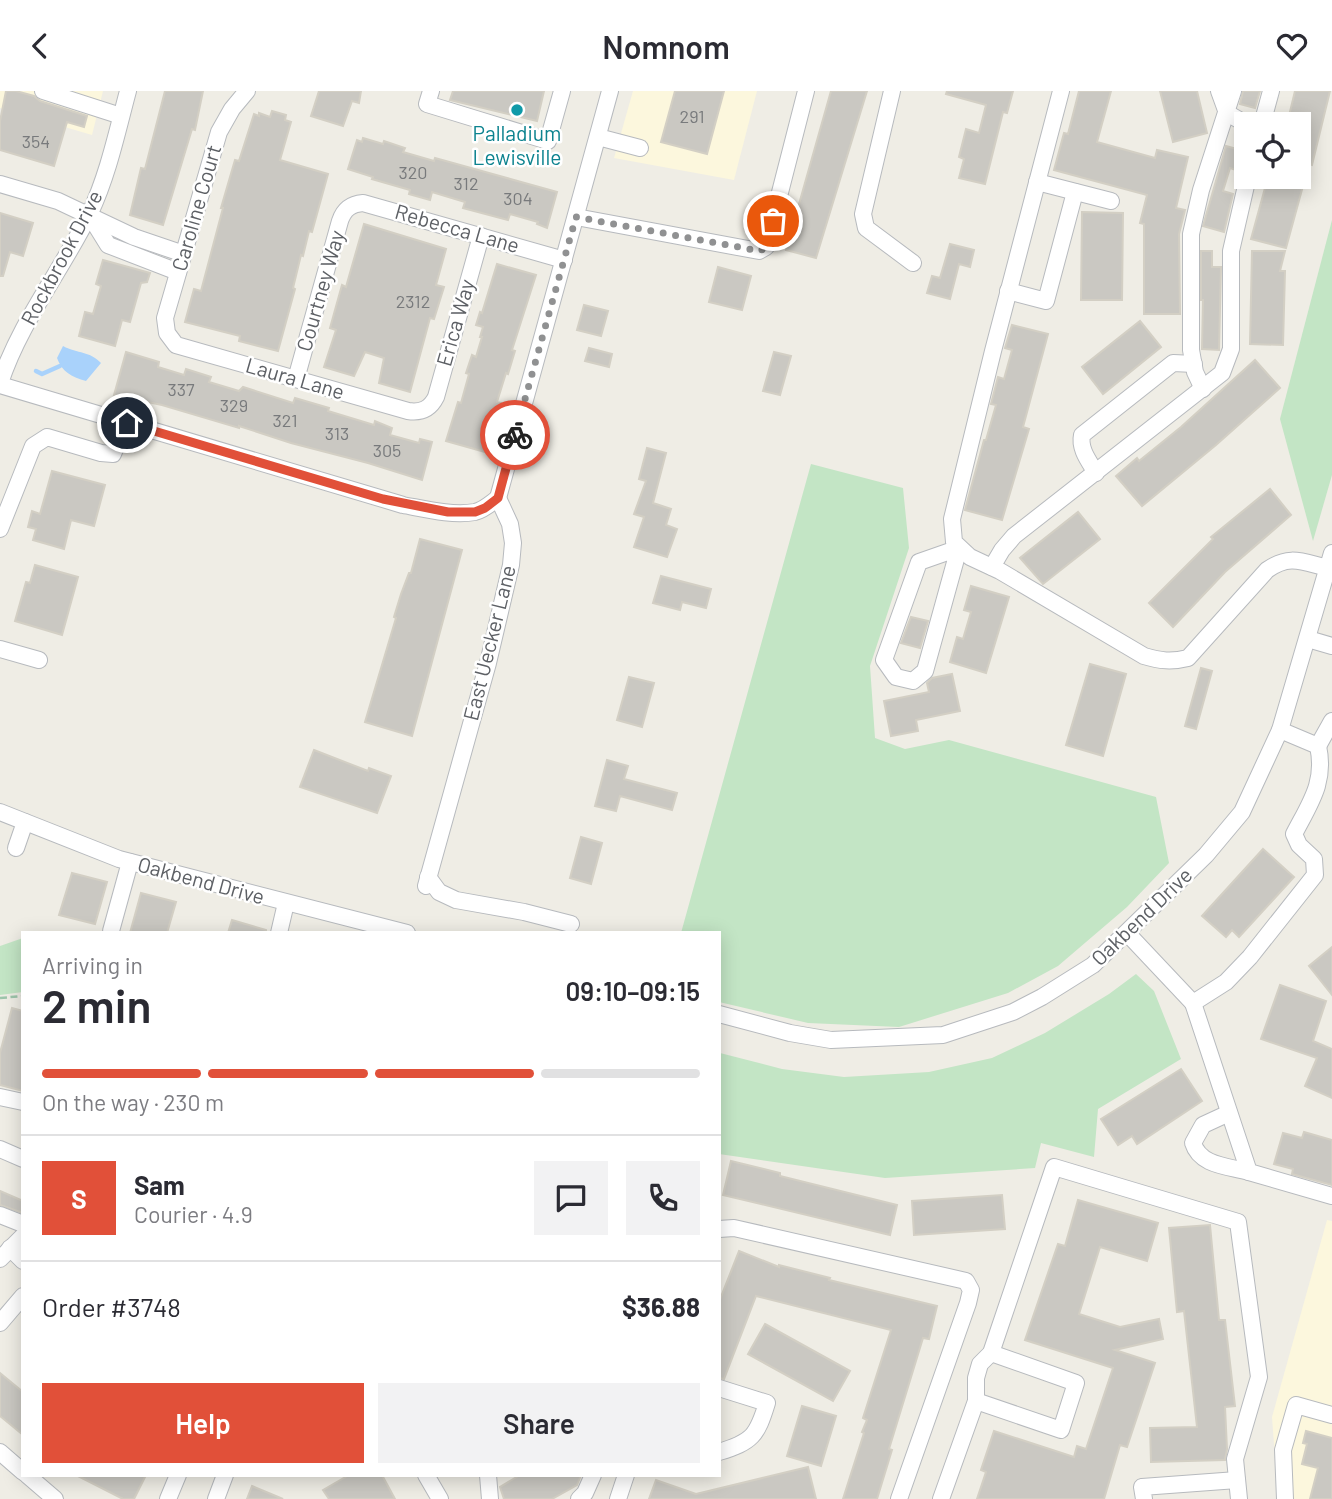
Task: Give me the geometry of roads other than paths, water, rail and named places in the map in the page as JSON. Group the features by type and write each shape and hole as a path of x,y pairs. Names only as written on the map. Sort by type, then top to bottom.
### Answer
{"street":[{"path":"43,91 121,116"},
{"name":"Rockbrook Drive","path":"0,384 17,343 89,214 100,189 128,91"},
{"name":"Caroline Court","path":"167,333 165,318 219,132 232,109 247,91"},
{"path":"431,91 427,104 548,141 562,91"},
{"path":"0,384 403,505 448,512 475,512 485,508 498,498 610,91"},
{"path":"576,217 760,251 766,247 806,91"},
{"path":"892,91 863,214 866,228 913,263"},
{"path":"1061,91 952,519 954,542 958,548 1144,656 1174,661 1188,658 1266,570 1275,564 1285,559 1330,560"},
{"path":"1219,91 1227,113 1234,117"},
{"path":"1203,389 1191,350 1191,234 1201,190 1233,91"},
{"path":"1265,112 1271,91"},
{"path":"598,137 640,148"},
{"path":"1037,182 1111,201"},
{"path":"0,184 58,201 134,237 184,254"},
{"path":"992,567 1014,536 1222,373 1231,349 1231,251 1245,189"},
{"path":"1008,291 1046,301 1076,192"},
{"name":"Rebecca Lane","path":"351,206 363,203 564,260"},
{"name":"Courtney Way","path":"296,379 340,221 351,206"},
{"path":"89,214 108,245 178,272"},
{"name":"Erica Way","path":"428,408 436,397 481,236"},
{"name":"Laura Lane","path":"167,333 176,345 408,411 428,408"},
{"path":"1096,473 1085,456 1080,442 1082,435 1173,363 1194,364"},
{"path":"0,529 33,446 47,437 113,454 127,423"},
{"name":"East Uecker Lane","path":"498,498 510,524 513,543 511,565 488,663 427,882 439,892 456,900 524,912 571,924"},
{"path":"958,548 925,671 913,681 896,677 884,660 919,562 958,548"},
{"name":"Oakbend Drive","path":"721,1015 790,1033 831,1040 943,1035 1013,1012 1093,965 1206,855 1242,812 1280,730 1330,560"},
{"path":"1308,639 1332,646"},
{"path":"0,649 38,660"},
{"path":"1193,1003 1226,982 1250,957 1315,875 1314,859 1299,845 1294,834 1320,781 1322,764 1318,746 1332,721"},
{"path":"1280,730 1318,746"},
{"name":"Oakbend Drive","path":"0,813 130,862 386,930"},
{"path":"16,848 25,822"},
{"path":"111,931 130,862"},
{"path":"279,931 286,903"},
{"path":"1126,933 1193,1003 1249,1171"},
{"path":"0,1097 21,1102"},
{"path":"1229,1113 1203,1125 1193,1143 1196,1153 1206,1160 1332,1196"},
{"path":"0,1149 21,1158"},
{"path":"941,1499 975,1401 980,1364 991,1353 1054,1167 1238,1222 1259,1377 1234,1459 1239,1499"},
{"path":"0,1215 21,1223"},
{"path":"721,1229 734,1228 966,1281 971,1290 968,1303 899,1499"},
{"path":"5,1254 21,1238"},
{"path":"0,1323 21,1298"},
{"path":"975,1401 1061,1430 1069,1407 1076,1383 991,1353"},
{"path":"721,1389 767,1403 754,1436 743,1445 721,1451"},
{"path":"1285,1499 1283,1450 1296,1405 1332,1415"},
{"path":"0,1452 21,1470"},
{"path":"29,1477 55,1499"},
{"path":"168,1499 177,1477"},
{"path":"216,1499 224,1477"},
{"path":"427,1477 440,1499"},
{"path":"488,1477 491,1499"},
{"path":"579,1499 586,1493 592,1477"},
{"path":"618,1499 625,1477"},
{"path":"1144,1499 1142,1487 1237,1480"}],"water":[{"path":"63,346 93,356 101,363 86,381 72,376 62,367 57,358"}],"waterway":[{"path":"36,371 42,374 60,366"}],"place":[{"name":"Palladium Lewisville","path":"517,110"}]}
